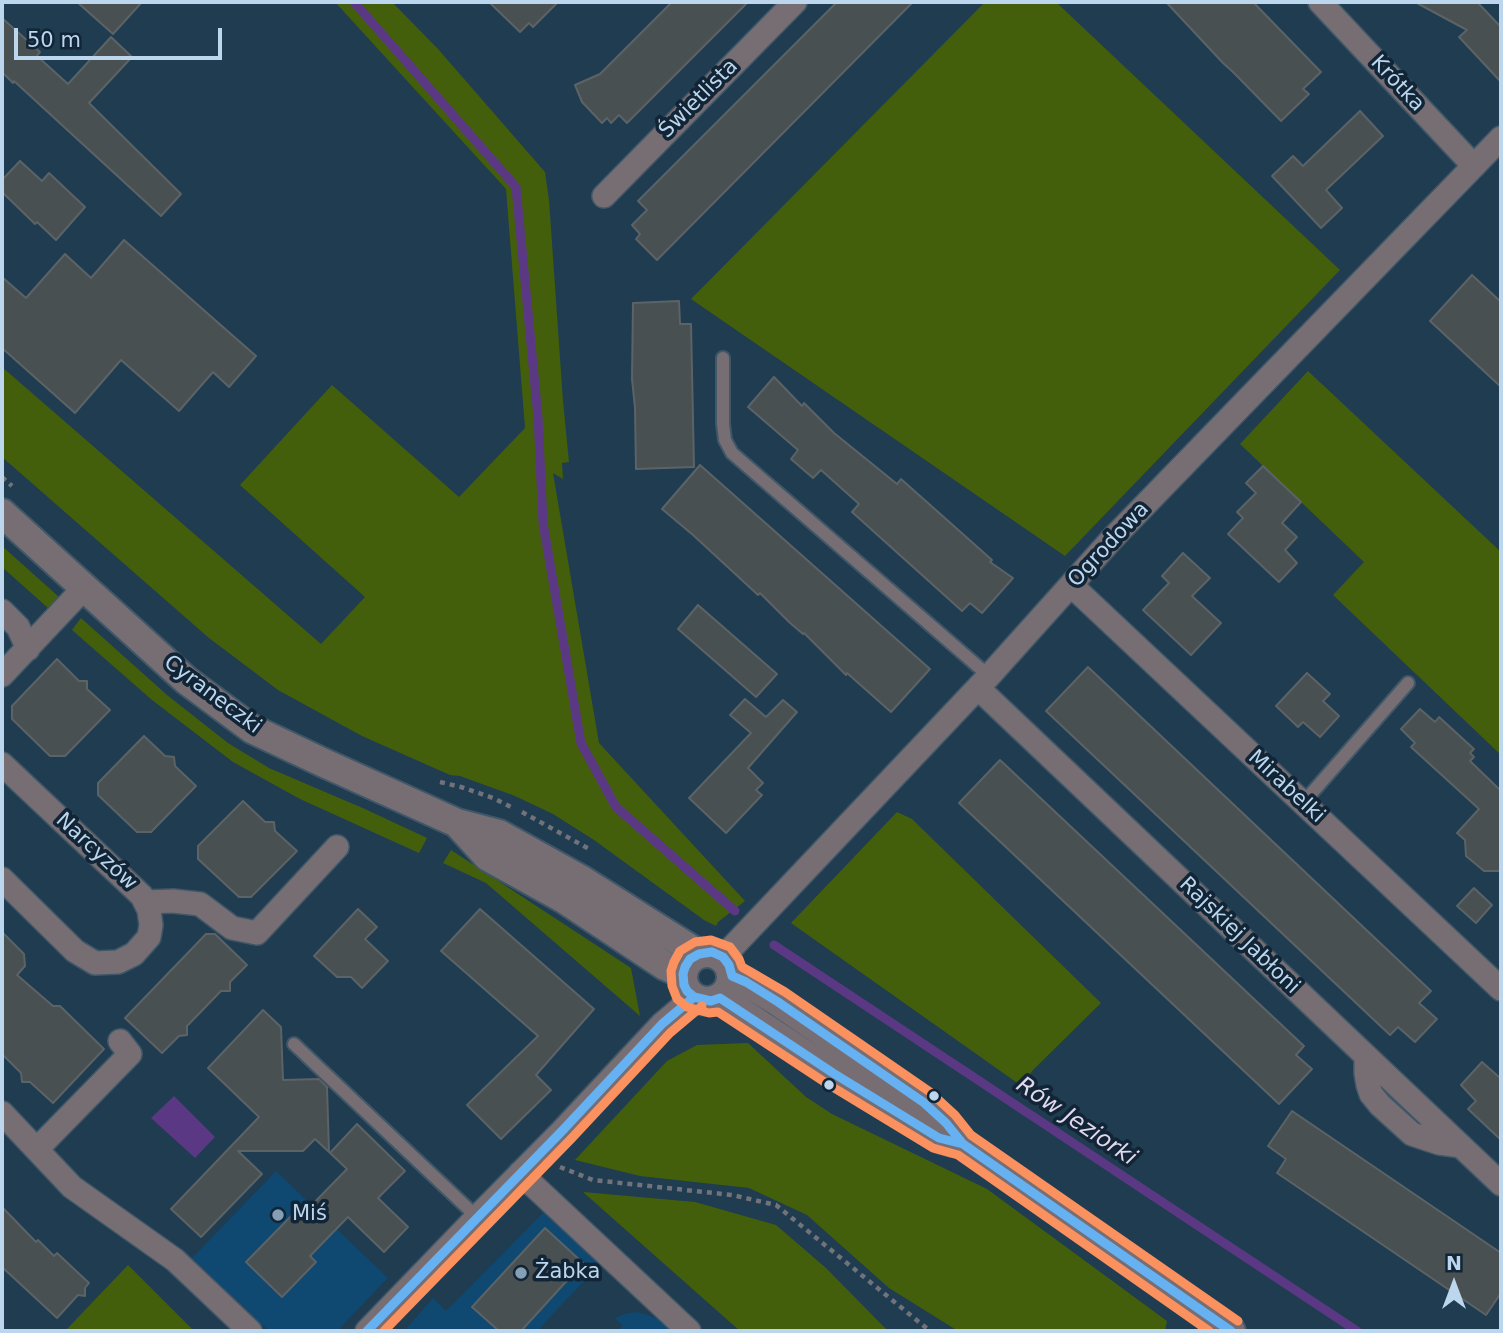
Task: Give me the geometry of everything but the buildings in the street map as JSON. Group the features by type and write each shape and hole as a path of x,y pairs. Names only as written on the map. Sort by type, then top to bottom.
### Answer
{"street":[{"name":"Świetlista","path":"604,196 795,2"},
{"name":"Krótka","path":"1320,2 1474,166"},
{"name":"Ogrodowa","path":"367,1331 708,976 1155,494 1501,138"},
{"name":"Cyraneczki","path":"2,513 186,680 252,729 457,823 488,857 564,899 664,966 746,982 923,1102 946,1123 963,1144 1221,1328"},
{"name":"Mirabelki","path":"1071,585 1501,989"},
{"path":"2,675 84,588"},
{"path":"2,611 18,627 28,649"},
{"name":"Rajskiej Jabłoni","path":"983,682 1366,1057 1368,1085 1380,1105 1412,1134 1439,1143 1461,1146 1501,1184"},
{"name":"Narcyzów","path":"2,764 142,895 149,910 149,937 134,954 118,962 95,963 75,951 2,879"},
{"path":"146,902 200,904 232,928 257,933 337,847"},
{"path":"37,1149 130,1054 120,1041"},
{"path":"2,1113 72,1187 175,1260 250,1331"},
{"path":"528,1165 689,1331"}],"lane":[{"path":"723,358 723,424 725,440 732,453 983,682"},
{"path":"1303,803 1408,683"},
{"path":"294,1044 477,1217"}],"path":[{"path":"2,477 12,486"},
{"path":"429,780 493,798 593,851"},
{"path":"528,1165 593,1180 732,1195 776,1205 930,1331"}],"shaded area":[{"path":"174,1096 215,1137 195,1158 151,1118"},
{"name":"Miś","path":"276,1171 388,1278 337,1331 269,1331 192,1258"},
{"path":"547,1209 602,1262 537,1331 404,1331 433,1298 446,1311"},
{"path":"635,1312 665,1322 674,1331 618,1331 623,1326 615,1318"}],"green space":[{"path":"335,2 392,2 438,49 545,172 569,462 562,463 563,479 553,473 599,743 745,901 716,926 553,814 515,796 460,776 450,775 362,736 278,690 209,638 2,457 2,367 321,644 365,597 240,485 332,385 459,497 525,428 506,189"},
{"path":"985,2 1056,2 1340,270 1065,556 691,299"},
{"path":"1308,371 1501,552 1501,755 1333,595 1364,562 1240,444"},
{"path":"2,546 59,597 48,608 2,567"},
{"path":"81,618 167,695 228,743 269,768 427,838 419,853 300,799 233,762 152,700 72,630"},
{"path":"897,812 912,819 1101,1003 1032,1071 1023,1087 791,923"},
{"path":"451,850 631,968 640,1016 486,883 443,863"},
{"path":"748,1043 806,1097 832,1114 987,1189 1167,1321 1165,1331 958,1331 889,1288 807,1215 749,1188 640,1176 575,1160 667,1061 697,1045"},
{"path":"583,1192 695,1202 776,1225 826,1268 888,1331 740,1331"},
{"path":"128,1265 194,1331 65,1331"}],"waterway":[{"path":"354,2 516,187 538,417 543,523 581,743 616,807 735,911"},
{"name":"Rów Jeziorki","path":"774,945 1357,1331"}],"transit line":[{"path":"1209,1331 958,1155 933,1148 826,1083 718,1012 709,1013 687,1007 677,999 672,986 671,971 680,951 695,942 711,940 730,947 742,967 785,992 930,1092 955,1115 971,1135 1238,1321"},
{"path":"712,952 723,957 732,976 778,1002 923,1102 946,1123 963,1144 939,1138 833,1073 720,998 711,1001 694,997 684,985 685,967 690,959 712,952"},
{"path":"367,1331 662,1024 694,997"},
{"path":"384,1331 670,1033 702,1006"},
{"path":"963,1144 1231,1331 1219,1323 963,1144"}],"place":[{"name":"Miś","path":"278,1215"},
{"name":"Żabka","path":"521,1273"}]}
